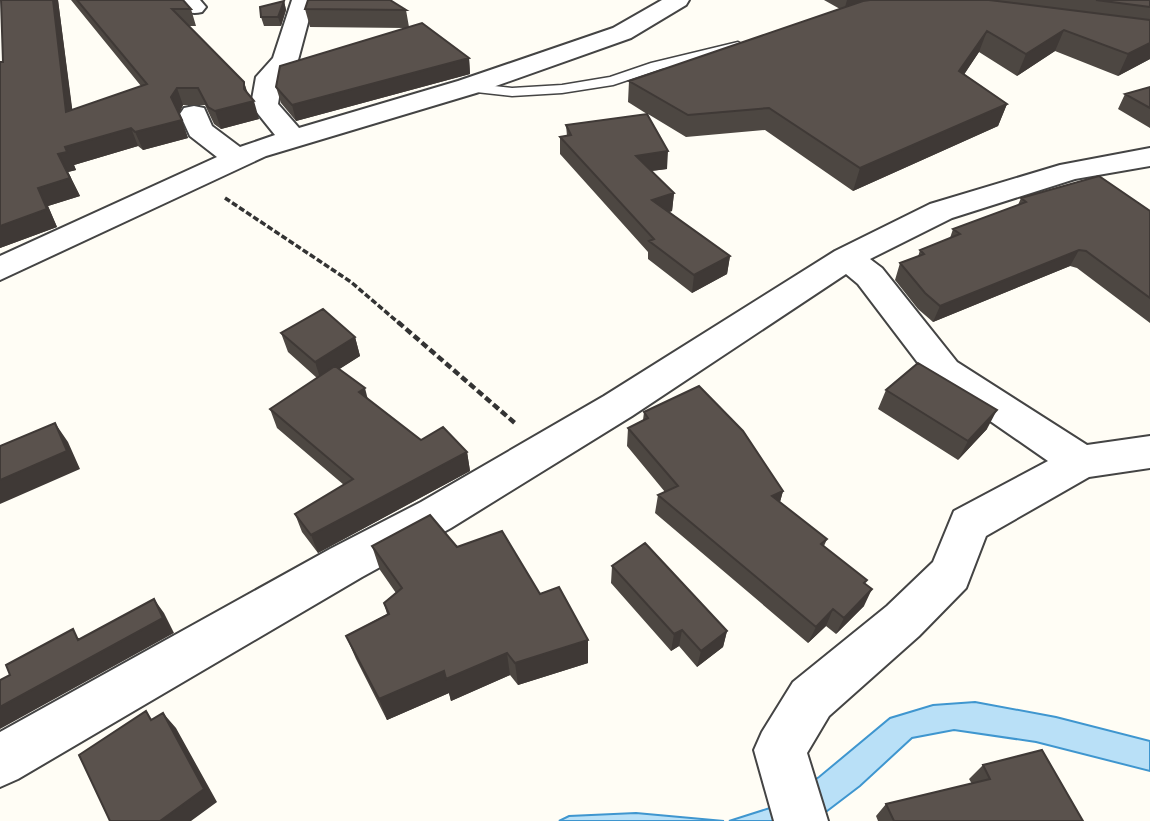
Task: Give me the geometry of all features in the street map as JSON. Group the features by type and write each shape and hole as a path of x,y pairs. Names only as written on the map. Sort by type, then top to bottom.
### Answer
{"street":[{"path":"292,137 264,105 269,78 285,60 303,0"},
{"path":"0,269 236,158 292,137 467,87 622,33 678,0"},
{"path":"194,114 200,130 236,158"},
{"path":"0,761 346,563 436,515 546,449 847,258 941,211 1070,171 1150,157"},
{"path":"847,258 870,276 944,371 1081,462"},
{"path":"801,821 780,750 811,699 904,621 950,574 969,524 1081,462 1150,452"}],"lane":[{"path":"467,87 512,92 600,83 747,44"}],"path":[{"path":"194,178 351,282 546,449"}],"water":[{"path":"975,702 1056,717 1150,741 1150,771 1036,742 954,730 912,738 860,786 814,821 729,821 773,807 819,777 890,718 933,705"},
{"path":"636,813 724,821 559,821 569,816"}],"building":[{"path":"1,0 53,0 66,112 147,84 77,0 183,0 191,9 172,9 244,82 244,89 254,101 215,111 208,107 198,88 177,88 171,97 182,120 135,132 131,128 65,147 67,152 58,154 70,178 38,188 47,209 0,226 0,62 3,62"},
{"path":"308,0 390,0 406,10 305,9"},
{"path":"870,0 989,0 1150,20 1150,43 1128,54 1064,30 1026,54 987,31 959,71 1007,104 860,168 769,108 688,115 629,81"},
{"path":"1096,0 1150,0 1150,7"},
{"path":"284,1 278,17 261,17 260,7"},
{"path":"422,23 469,58 292,105 276,87 280,66"},
{"path":"1150,87 1150,108 1125,94"},
{"path":"647,114 668,151 636,156 674,193 652,200 730,256 694,275 649,241 654,239 560,137 571,135 566,125"},
{"path":"1099,176 1150,211 1150,298 1086,251 1079,250 940,306 925,293 900,263 924,254 920,250 960,234 953,229 1026,202 1021,198"},
{"path":"323,309 355,337 315,362 281,333"},
{"path":"918,363 997,410 968,441 886,390"},
{"path":"335,366 365,388 359,392 421,440 443,427 467,452 311,535 295,514 353,479 270,409"},
{"path":"699,386 743,431 783,491 772,496 827,539 821,544 867,580 864,583 872,589 844,618 833,609 816,627 658,495 678,486 628,428 648,418 644,412"},
{"path":"55,423 67,451 0,480 0,446"},
{"path":"430,515 457,547 502,531 540,594 559,587 588,640 515,663 507,653 446,679 444,671 379,699 346,636 389,614 384,603 402,588 372,546"},
{"path":"645,543 727,631 701,651 682,630 674,634 612,566"},
{"path":"154,599 163,618 0,707 0,680 10,675 6,665 73,629 78,640"},
{"path":"146,711 151,720 163,713 204,789 160,821 110,821 79,755"},
{"path":"1042,750 1083,821 894,821 886,804 990,779 983,765"}]}
